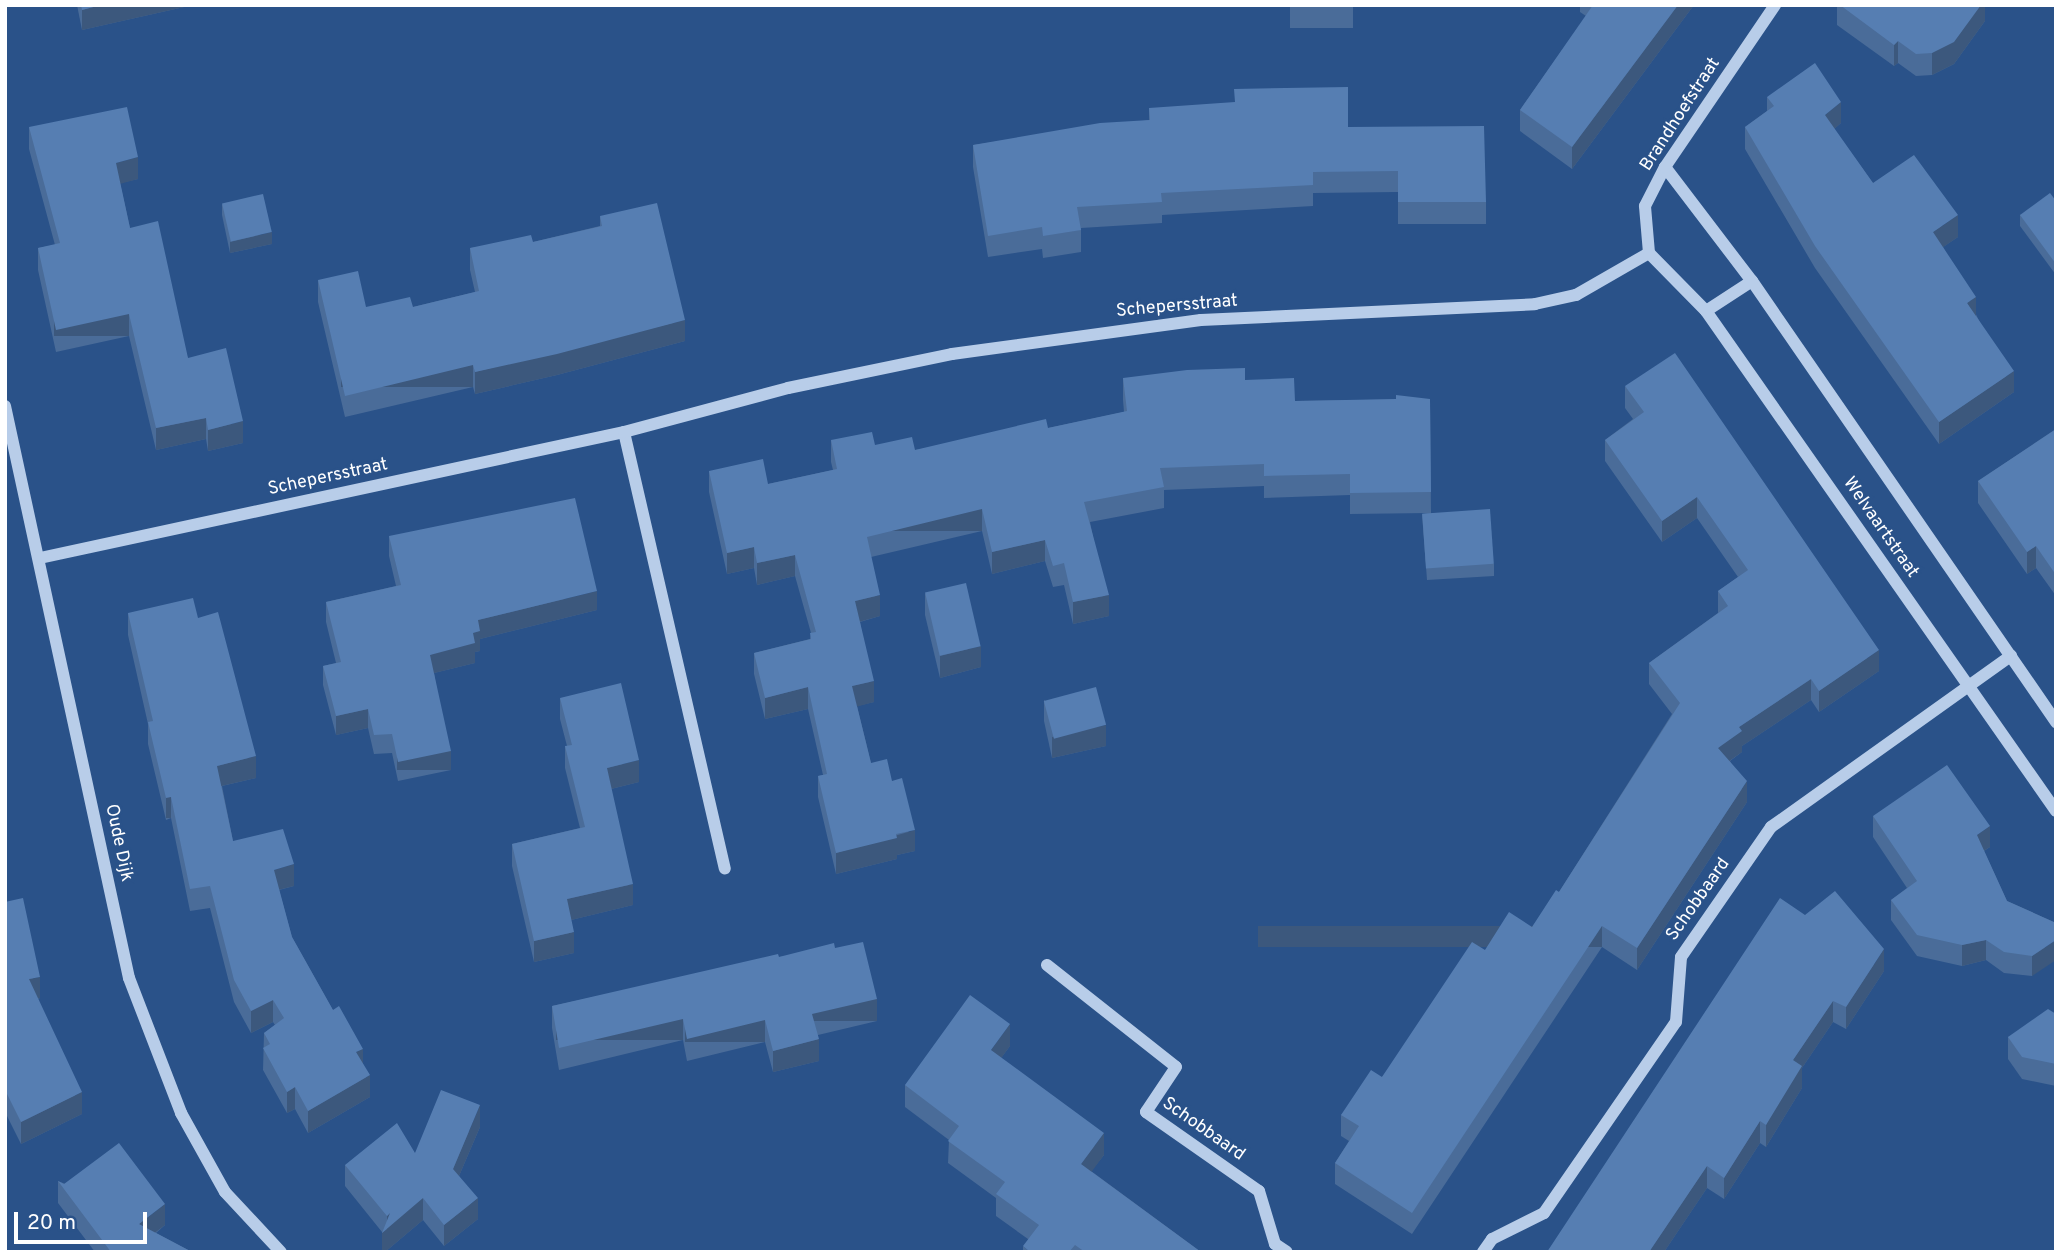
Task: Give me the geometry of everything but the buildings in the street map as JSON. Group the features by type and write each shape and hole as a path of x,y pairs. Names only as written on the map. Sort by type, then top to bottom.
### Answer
{"street":[{"name":"Brandhoefstraat","path":"1649,253 1645,206 1665,167 1776,5"},
{"name":"Welvaartstraat","path":"1665,167 1752,281 2056,722"},
{"path":"1649,253 1706,311 1752,281"},
{"name":"Schepersstraat","path":"40,558 624,432 788,388 1080,334 1201,320 1535,304 1576,295 1649,253"},
{"name":"Welvaartstraat","path":"1706,311 2056,811"},
{"name":"Oude Dijk","path":"5,406 40,558 128,978 181,1113 225,1192 281,1252"},
{"path":"624,432 725,868"},
{"name":"Schobbaard","path":"1483,1252 1492,1239 1544,1213 1676,1022 1681,957 1771,827 2011,656"},
{"name":"Schobbaard","path":"1047,965 1176,1066 1146,1112 1259,1191 1275,1244 1287,1252"}]}
